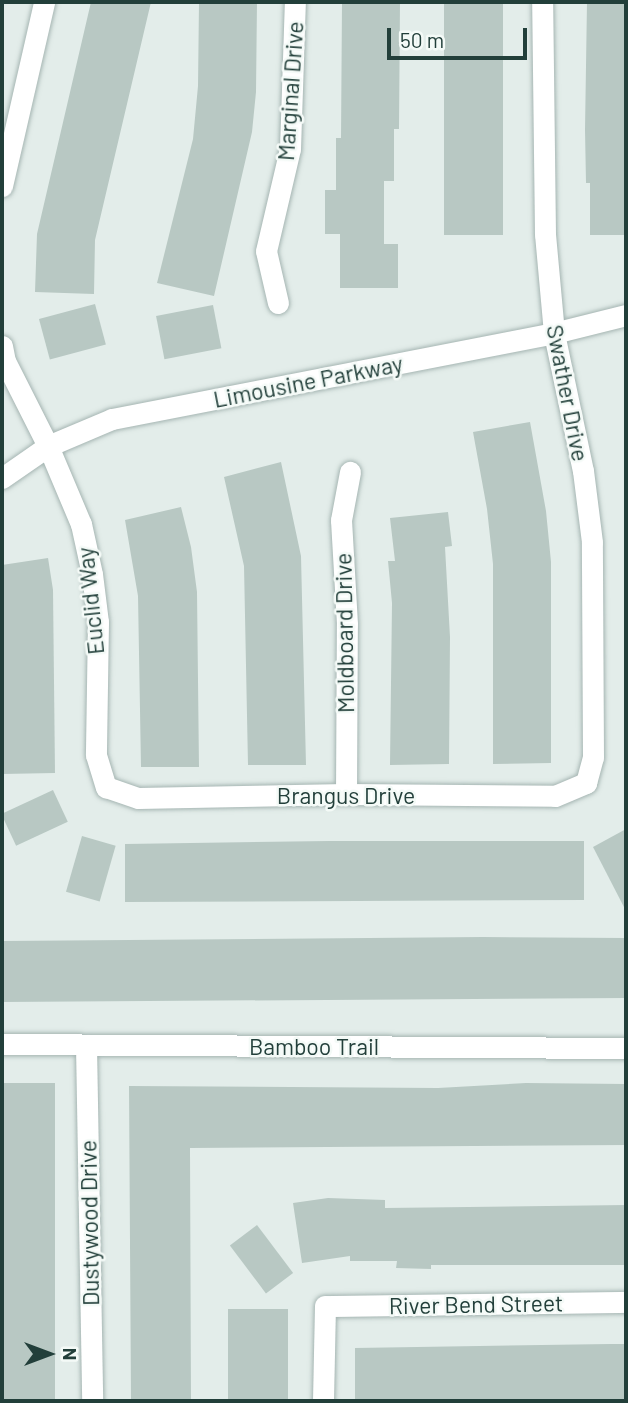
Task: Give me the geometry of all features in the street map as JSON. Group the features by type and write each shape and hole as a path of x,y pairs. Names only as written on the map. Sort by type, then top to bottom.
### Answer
{"street":[{"path":"2,186 44,2"},
{"name":"Marginal Drive","path":"278,303 266,251 290,149 295,2"},
{"name":"Swather Drive","path":"542,2 545,233 554,333 583,471 592,542 593,757 586,783"},
{"name":"Limousine Parkway","path":"2,478 48,446 112,419 554,333 626,315"},
{"name":"Euclid Way","path":"2,346 5,361 48,446 81,523 92,573 98,622 96,755 106,787"},
{"name":"Moldboard Drive","path":"346,793 347,624 341,520 349,472"},
{"name":"Brangus Drive","path":"106,787 138,798 346,793 555,796 586,783"},
{"name":"Bamboo Trail","path":"2,1044 626,1048"},
{"name":"Dustywood Drive","path":"86,1045 92,1401"},
{"name":"River Bend Street","path":"323,1401 325,1306 626,1302"}],"building":[{"path":"91,2 151,2 95,240 94,294 35,292 37,234"},
{"path":"199,2 257,2 256,92 252,132 214,296 157,283 193,139 198,86"},
{"path":"342,2 400,2 399,129 394,129 394,181 384,181 384,244 398,244 398,288 340,288 340,234 325,234 325,190 336,190 336,138 341,138"},
{"path":"444,2 503,2 503,235 444,235"},
{"path":"587,2 626,2 626,235 590,235 590,183 586,183 585,130"},
{"path":"95,304 106,345 50,360 39,319"},
{"path":"213,305 221,348 164,359 156,316"},
{"path":"530,422 546,511 551,562 551,763 493,764 493,564 487,509 473,432"},
{"path":"281,462 301,556 306,765 248,765 244,566 224,477"},
{"path":"181,507 191,547 197,592 199,767 141,767 138,596 125,520"},
{"path":"448,512 452,546 445,547 450,637 449,764 390,765 392,603 388,561 395,561 390,518"},
{"path":"48,558 53,590 55,773 2,774 2,565"},
{"path":"53,790 68,822 16,846 2,814"},
{"path":"626,829 626,911 593,847"},
{"path":"82,836 116,846 100,901 66,892"},
{"path":"584,841 584,900 125,902 125,844"},
{"path":"626,938 626,998 2,1002 2,941"},
{"path":"2,1083 55,1083 55,1401 2,1401"},
{"path":"526,1083 626,1084 626,1145 190,1148 191,1401 131,1401 129,1086 438,1088"},
{"path":"328,1198 385,1200 385,1208 626,1205 626,1265 431,1265 431,1269 396,1268 397,1261 350,1261 350,1256 302,1263 293,1203"},
{"path":"257,1225 293,1273 266,1293 230,1245"},
{"path":"228,1309 288,1309 288,1401 228,1401"},
{"path":"626,1344 626,1401 355,1401 355,1348"}]}
